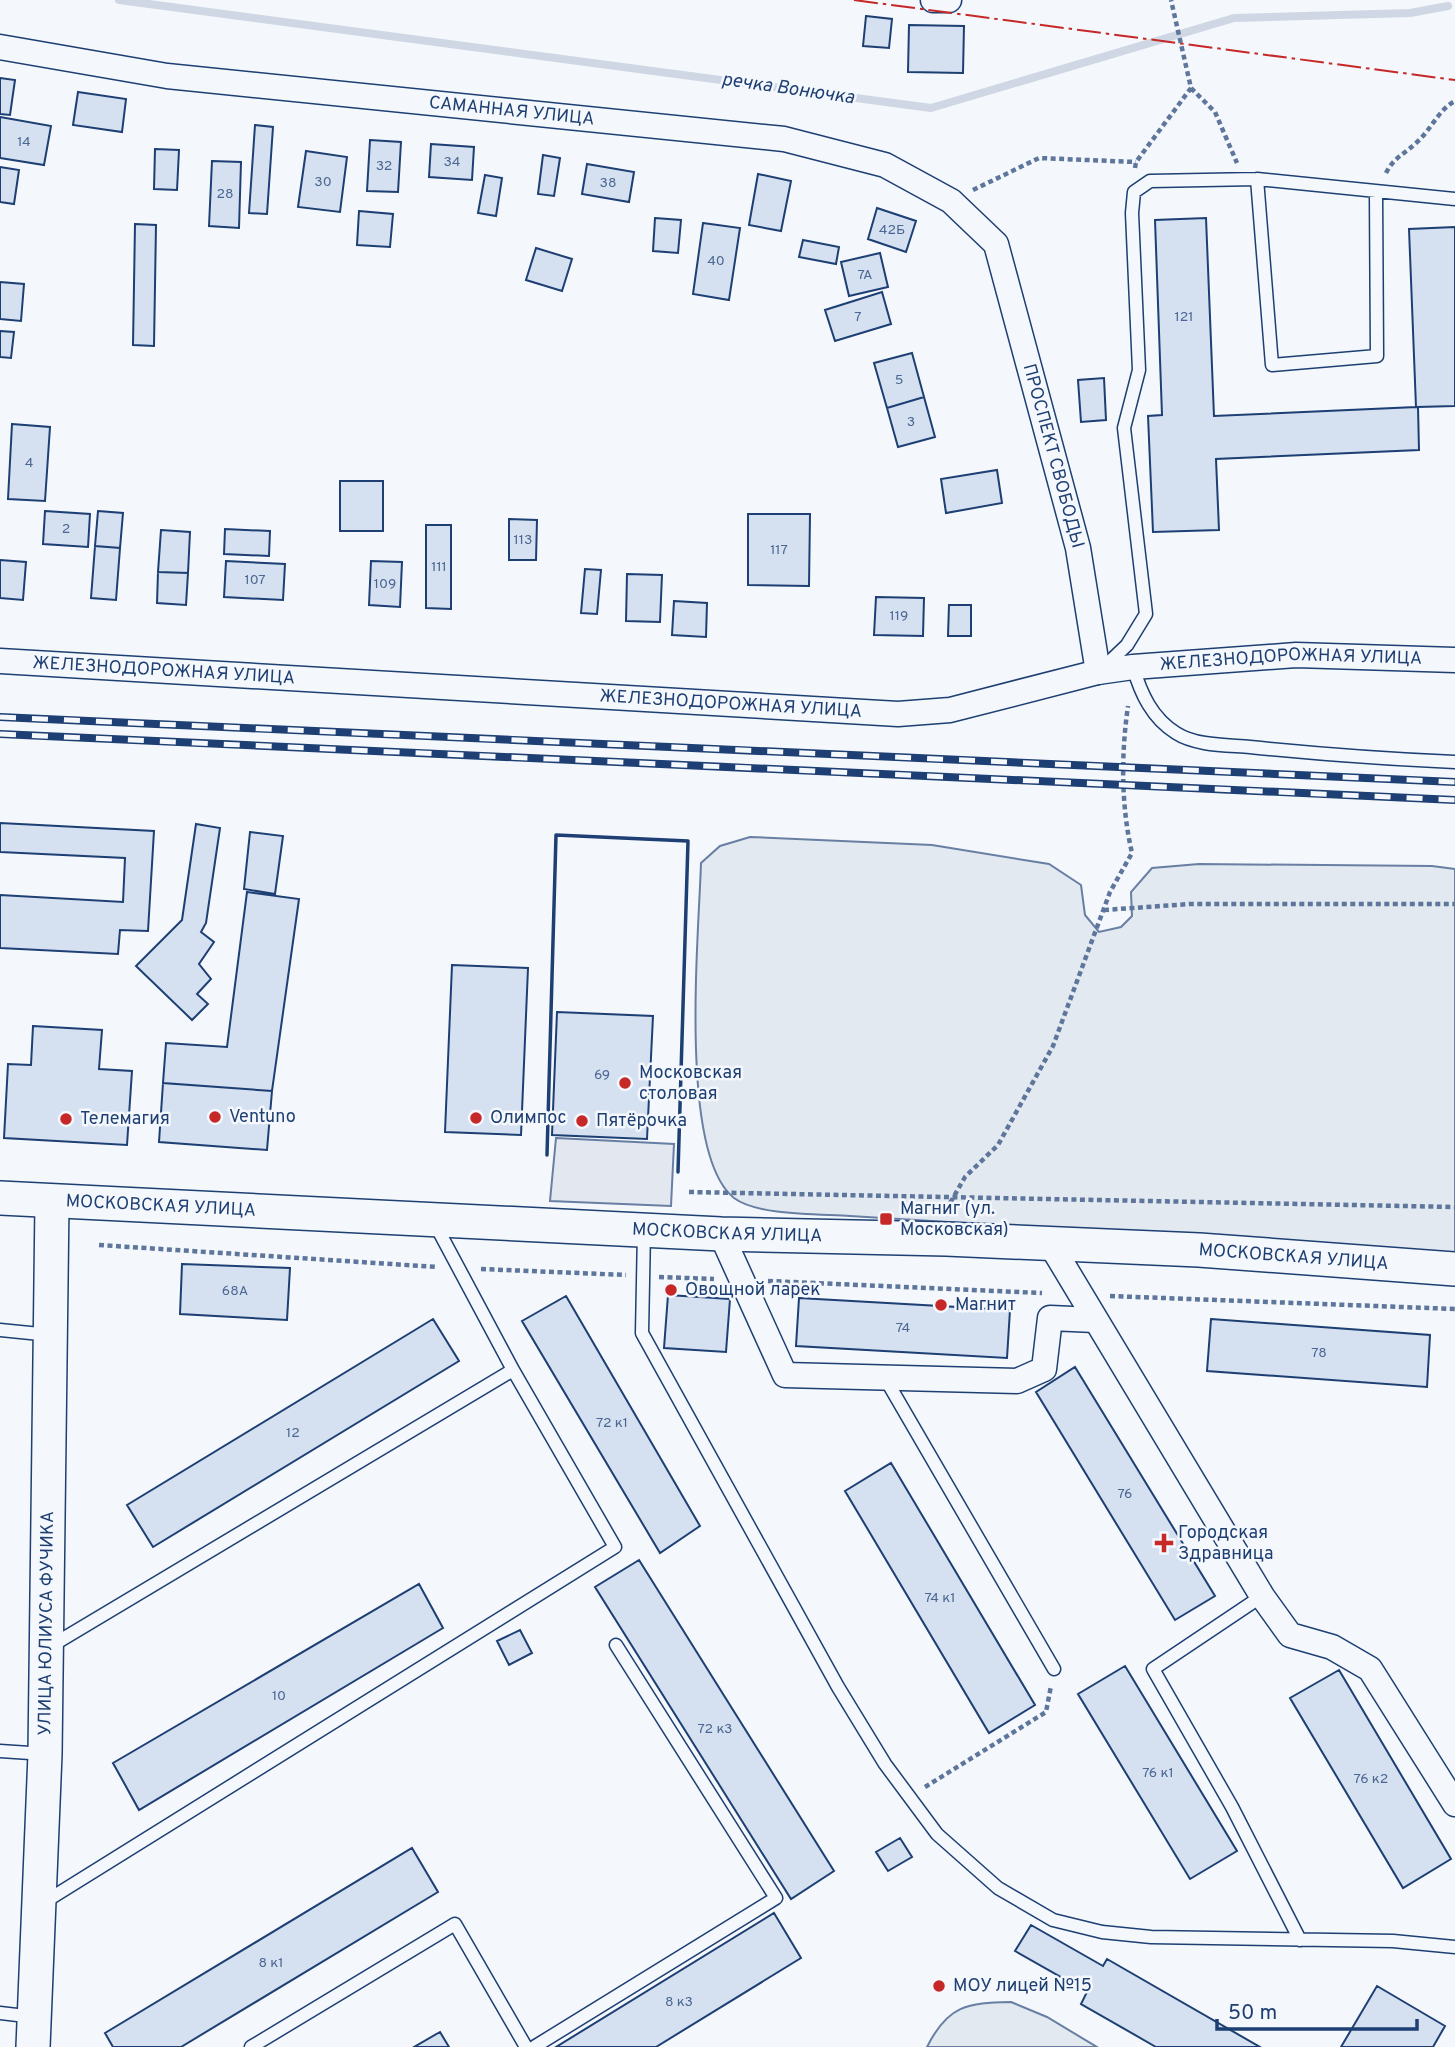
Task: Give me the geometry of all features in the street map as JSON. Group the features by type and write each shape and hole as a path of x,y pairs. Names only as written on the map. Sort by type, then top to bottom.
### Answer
{"street":[{"path":"933,0 949,0"},
{"name":"САМАННАЯ УЛИЦА","path":"0,47 167,76 784,139 885,165 951,201 996,244"},
{"name":"ПРОСПЕКТ СВОБОДЫ","path":"996,244 1078,548 1098,672"},
{"name":"ЖЕЛЕЗНОДОРОЖНАЯ УЛИЦА","path":"0,661 898,714 950,710 1098,672 1133,667 1296,656 1455,660"},
{"name":"МОСКОВСКАЯ УЛИЦА","path":"0,1198 432,1218 644,1231 946,1239 1199,1250 1455,1269"},
{"name":"УЛИЦА ЮЛИУСА ФУЧИКА","path":"34,2032 45,1754 52,1202"},
{"path":"721,1234 785,1375 1017,1381 1044,1369 1049,1318 1095,1320"},
{"path":"1051,1245 1262,1596 1290,1635 1332,1647 1370,1669 1455,1804"}],"lane":[{"path":"1251,179 1272,365 1377,356 1376,192"},
{"path":"1098,672 1127,645 1146,614 1124,428 1139,370 1132,213 1134,192 1150,181 1251,179 1455,199"},
{"path":"1133,667 1142,694 1159,720 1178,735 1208,743 1345,757 1455,762"},
{"path":"37,1907 614,1547 513,1370 432,1218"},
{"path":"644,1231 642,1333 838,1687 884,1764 937,1834 998,1888 1054,1920 1102,1933 1152,1937 1393,1941 1455,1947"},
{"path":"0,1330 50,1335"},
{"path":"45,1649 513,1370"},
{"path":"885,1378 1054,1669"},
{"path":"1262,1596 1153,1670 1232,1807 1300,1941"},
{"path":"534,2047 776,1898 616,1645"},
{"path":"0,1751 45,1754"},
{"path":"251,2047 455,1924 526,2047"},
{"path":"0,2013 34,2032"}],"path":[{"path":"1171,0 1191,88 1215,112 1251,179"},
{"path":"1134,192 1136,162 1191,88"},
{"path":"1376,192 1393,159 1418,142 1434,119 1455,101"},
{"path":"951,201 1039,158 1136,162"},
{"path":"946,1239 946,1209 965,1177 998,1145 1053,1046 1104,910 1132,853 1127,829 1124,774 1126,719 1133,667"},
{"path":"1104,910 1190,904 1455,904"},
{"path":"689,1192 1455,1207"},
{"path":"99,1245 459,1268 1455,1309"},
{"path":"909,1796 1046,1712 1054,1669"}],"shaded area":[{"path":"750,837 932,845 1049,864 1081,885 1085,915 1099,932 1121,927 1132,916 1131,892 1152,868 1199,864 1432,866 1455,869 1455,1253 790,1213 758,1208 734,1198 716,1174 705,1137 698,1091 697,939 701,863 720,846"},
{"path":"556,1138 674,1144 671,1206 550,1201"},
{"path":"1011,2002 1047,2017 1097,2047 927,2047 943,2022 960,2009"}],"building":[{"path":"866,16 892,19 889,48 863,46"},
{"path":"909,25 964,26 963,73 908,72"},
{"path":"0,78 15,80 10,115 0,114"},
{"path":"78,92 126,99 122,132 73,125"},
{"path":"0,117 51,126 44,165 0,158"},
{"path":"255,125 273,127 267,214 249,213"},
{"path":"370,140 401,142 398,192 367,191"},
{"path":"431,144 474,147 472,180 429,177"},
{"path":"155,149 179,150 177,190 154,189"},
{"path":"306,151 347,157 340,212 298,207"},
{"path":"543,155 560,158 554,196 538,194"},
{"path":"212,161 241,162 239,228 209,226"},
{"path":"587,164 634,172 629,202 582,194"},
{"path":"0,167 19,170 14,204 0,202"},
{"path":"758,174 791,181 781,231 749,225"},
{"path":"485,175 502,178 496,216 478,213"},
{"path":"877,208 916,221 906,252 868,239"},
{"path":"359,211 393,214 390,247 357,245"},
{"path":"655,218 681,220 678,253 653,251"},
{"path":"1206,218 1214,416 1416,407 1409,229 1455,227 1455,406 1418,407 1419,450 1216,459 1219,530 1153,532 1148,416 1162,415 1155,220"},
{"path":"703,223 740,228 729,300 693,294"},
{"path":"135,224 156,225 154,346 133,345"},
{"path":"803,240 839,247 836,264 799,257"},
{"path":"536,248 572,259 562,291 526,280"},
{"path":"880,253 888,287 849,296 841,262"},
{"path":"0,282 24,284 21,321 0,319"},
{"path":"882,292 891,324 835,341 825,310"},
{"path":"0,331 14,332 11,358 0,357"},
{"path":"912,353 924,397 887,408 874,363"},
{"path":"1104,378 1106,420 1081,422 1078,380"},
{"path":"924,397 935,437 898,447 887,408"},
{"path":"12,424 50,427 45,501 8,499"},
{"path":"997,470 1002,503 946,513 941,479"},
{"path":"340,481 383,481 383,531 340,531"},
{"path":"45,511 90,514 88,547 43,544"},
{"path":"98,511 123,513 120,548 95,546"},
{"path":"748,514 810,514 809,586 748,585"},
{"path":"509,519 537,520 536,560 509,560"},
{"path":"426,525 451,525 451,609 426,608"},
{"path":"225,529 270,531 269,556 224,554"},
{"path":"161,530 190,532 188,573 158,572"},
{"path":"95,546 120,548 116,600 91,598"},
{"path":"0,560 26,562 23,600 0,598"},
{"path":"226,561 285,564 283,600 224,597"},
{"path":"371,561 402,562 400,607 369,605"},
{"path":"585,569 601,570 597,614 581,613"},
{"path":"158,572 188,573 186,605 157,603"},
{"path":"627,574 662,575 660,622 626,621"},
{"path":"876,597 924,598 923,636 874,635"},
{"path":"674,601 707,603 706,637 672,635"},
{"path":"949,605 971,605 971,636 948,636"},
{"path":"0,823 154,831 148,931 120,930 118,954 0,948 0,895 123,902 125,858 0,852"},
{"path":"196,824 220,828 206,923 201,932 214,942 199,964 211,979 197,994 208,1004 192,1020 136,966 182,920"},
{"path":"250,832 283,836 275,894 244,889"},
{"path":"247,892 299,899 272,1091 163,1083 166,1043 227,1047"},
{"path":"452,965 528,968 521,1135 445,1132"},
{"path":"557,1012 653,1016 647,1139 552,1135"},
{"path":"33,1026 102,1030 99,1069 132,1071 127,1145 4,1138 8,1064 31,1065"},
{"name":"Ventuno","path":"163,1083 272,1091 267,1150 159,1142"},
{"path":"182,1264 290,1268 287,1320 180,1314"},
{"path":"668,1295 730,1299 726,1352 664,1348"},
{"path":"566,1296 700,1526 660,1553 522,1321"},
{"path":"799,1298 1010,1310 1007,1358 796,1346"},
{"path":"433,1319 459,1361 153,1547 127,1505"},
{"path":"1211,1319 1430,1335 1427,1387 1207,1371"},
{"path":"1075,1367 1215,1596 1175,1620 1036,1392"},
{"path":"891,1463 1035,1705 989,1733 845,1491"},
{"path":"639,1560 834,1871 791,1899 595,1587"},
{"path":"419,1584 443,1628 139,1810 113,1763"},
{"path":"520,1630 532,1653 509,1665 497,1641"},
{"path":"1125,1666 1237,1851 1190,1879 1078,1694"},
{"path":"1339,1670 1451,1859 1403,1888 1290,1698"},
{"path":"900,1838 912,1857 888,1871 876,1852"},
{"path":"412,1848 438,1892 181,2047 113,2047 105,2033"},
{"path":"774,1913 801,1958 656,2047 556,2047"},
{"path":"1031,1925 1103,1966 1107,1959 1260,2047 1156,2047 1081,2004 1087,1992 1015,1951"},
{"path":"1377,1986 1445,2026 1433,2047 1341,2047"},
{"path":"440,2032 449,2047 414,2047"}],"waterway":[{"name":"речка Вонючка","path":"119,0 931,108 1234,18 1410,13 1448,6"}],"railway":[{"path":"0,717 1455,782"},
{"path":"0,734 1455,800"}],"wall":[{"path":"547,1155 556,835 688,841 678,1172"}],"power":[{"path":"854,0 1455,80"}],"place":[{"name":"Московская столовая","path":"625,1083"},
{"name":"Ventuno","path":"215,1117"},
{"name":"Олимпос","path":"476,1118"},
{"name":"Телемагия","path":"66,1119"},
{"name":"Пятёрочка","path":"582,1121"},
{"name":"Магниг (ул. Московская)","path":"886,1219"},
{"name":"Овощной ларек","path":"671,1290"},
{"name":"Магнит","path":"941,1305"},
{"name":"Городская Здравница","path":"1164,1543"},
{"name":"МОУ лицей №15","path":"939,1986"}]}
